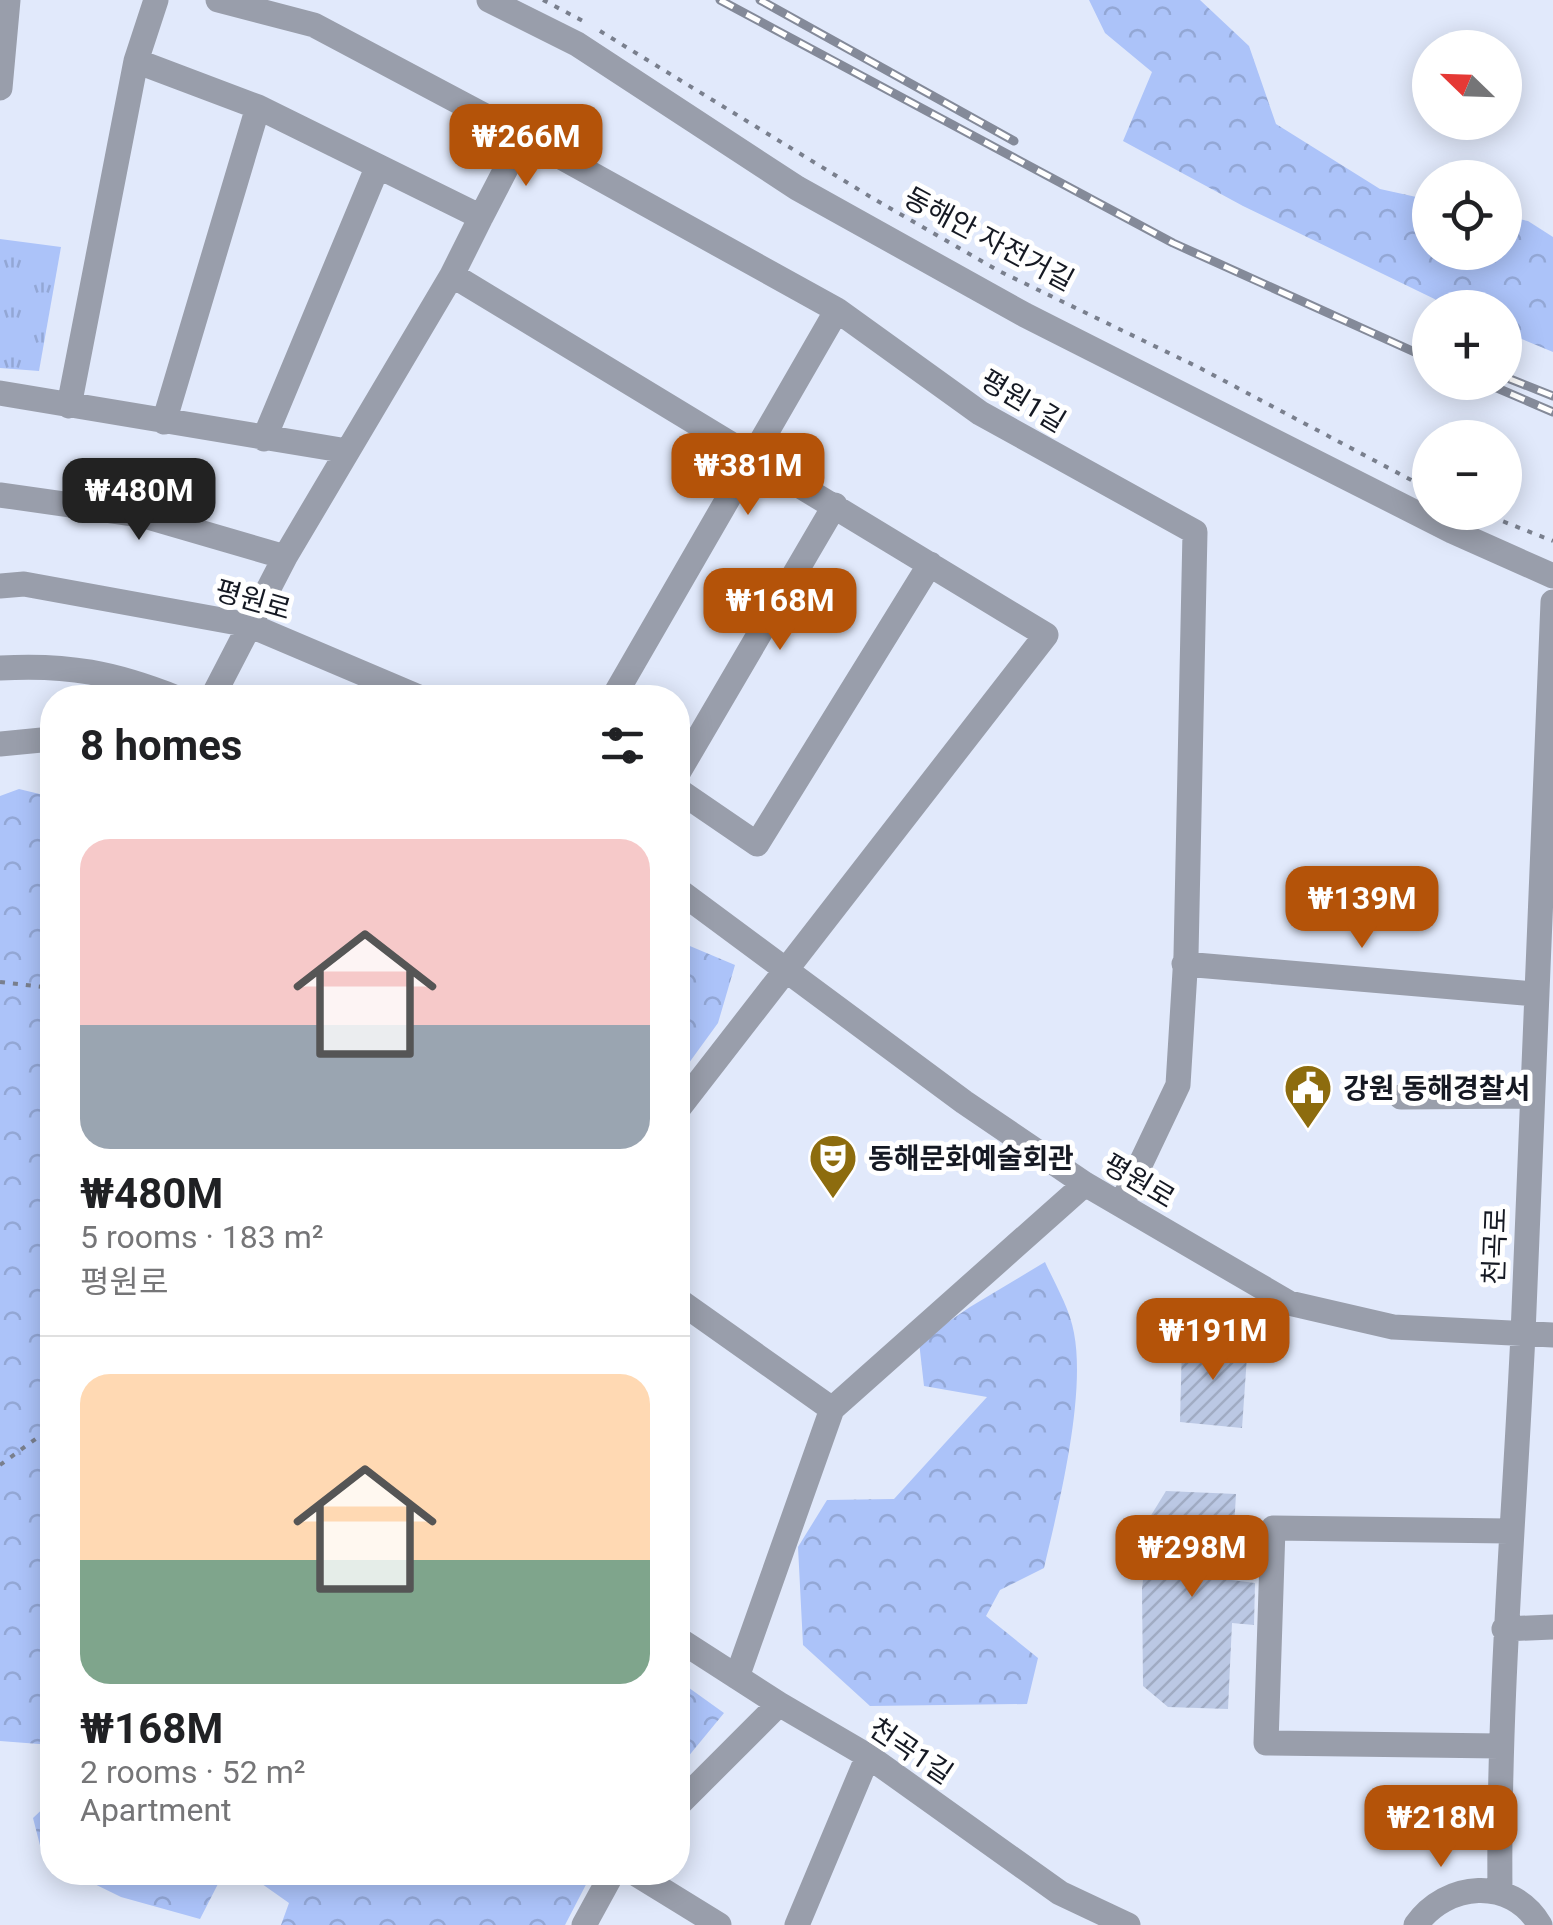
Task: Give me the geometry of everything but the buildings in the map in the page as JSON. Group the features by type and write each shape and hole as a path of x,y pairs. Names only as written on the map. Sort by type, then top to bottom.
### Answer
{"street":[{"path":"0,88 8,0"},
{"path":"70,406 136,61 156,0"},
{"name":"평원1길","path":"218,0 314,26 523,136 836,310 980,413 1195,532 1178,1085 1121,1205"},
{"path":"489,0 577,44 798,188 1008,306 1452,532 1553,576"},
{"path":"136,61 258,107 480,217"},
{"path":"164,422 258,107"},
{"path":"219,685 346,451 452,275 523,136"},
{"path":"264,440 377,168"},
{"path":"452,275 1046,635 690,1093"},
{"path":"620,685 836,310"},
{"path":"0,393 346,451"},
{"path":"0,495 140,515 286,558"},
{"path":"690,753 835,505"},
{"path":"690,798 758,844 930,564"},
{"name":"평원로","path":"0,586 24,584 249,625 390,685"},
{"name":"천곡로","path":"1500,1892 1499,1746 1536,994 1545,945 1553,602"},
{"path":"0,668 42,666 123,677 144,685"},
{"path":"0,744 40,741"},
{"name":"평원로","path":"690,899 964,1102 1085,1184 1289,1304 1394,1327 1553,1335"},
{"path":"1184,964 1536,994"},
{"path":"1401,1097 1531,1096"},
{"path":"737,1677 832,1409 1085,1184"},
{"path":"690,1308 832,1409"},
{"path":"1499,1746 1266,1742 1273,1528 1509,1531"},
{"path":"1504,1628 1553,1626"},
{"name":"천곡1길","path":"690,1648 868,1756 1060,1893 1128,1925"},
{"path":"690,1793 779,1704"},
{"path":"798,1925 868,1756"},
{"path":"584,1925 606,1885"},
{"path":"654,1885 719,1925"},
{"path":"1416,1925 1443,1898 1474,1889 1500,1892 1533,1914 1540,1925"}],"path":[{"name":"동해안 자전거길","path":"543,0 632,50 874,200 999,270 1200,368 1412,480"},
{"path":"1522,528 1553,540"},
{"path":"0,982 40,989"},
{"path":"0,1465 40,1436"}],"green space":[{"path":"1089,0 1200,0 1249,46 1276,124 1380,189 1412,196 1412,270 1522,270 1522,220 1553,237 1553,352 1522,339 1522,290 1416,290 1243,206 1123,141 1152,72 1105,33"},
{"path":"0,239 61,247 39,371 0,368"},
{"path":"19,789 40,794 40,1744 0,1741 0,796"},
{"path":"690,946 735,965 718,1023 690,1062"},
{"path":"1045,1262 1074,1333 1076,1387 1069,1450 1044,1568 1000,1590 986,1616 1038,1658 1027,1704 870,1706 803,1645 798,1547 827,1500 894,1499 987,1397 924,1386 919,1342"},
{"path":"690,1689 724,1713 690,1754"},
{"path":"40,1811 40,1845 33,1818"},
{"path":"96,1885 217,1885 200,1919 121,1897"},
{"path":"264,1885 585,1885 565,1925 281,1925 289,1903"}],"railway":[{"path":"720,0 1173,243 1412,351"},
{"path":"760,0 1014,141"},
{"path":"1522,384 1553,396"},
{"path":"1522,399 1553,412"}],"place":[{"name":"강원 동해경찰서","path":"1308,1130"},
{"name":"동해문화예술회관","path":"833,1200"}]}
